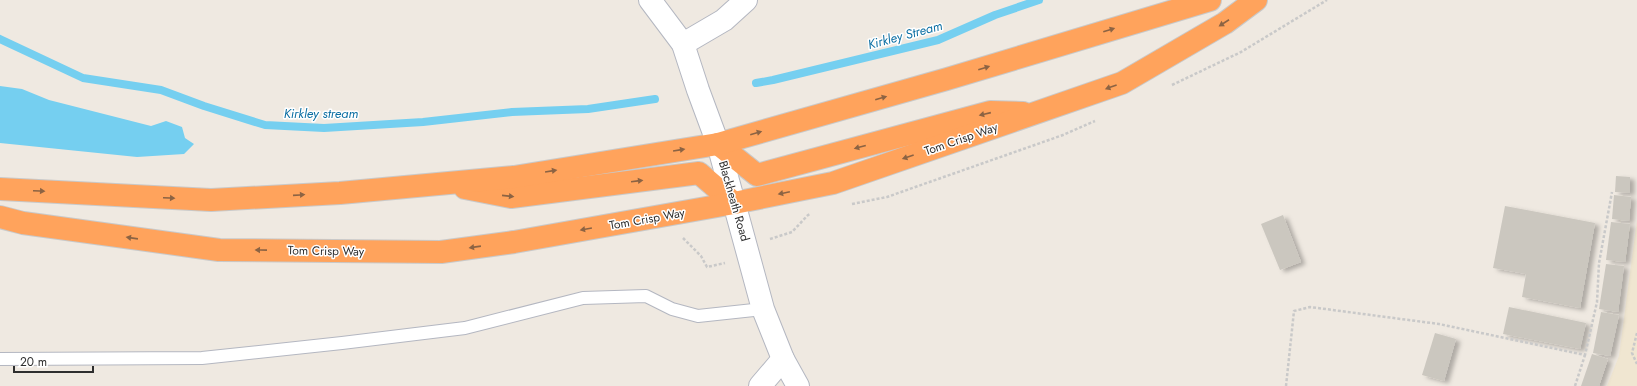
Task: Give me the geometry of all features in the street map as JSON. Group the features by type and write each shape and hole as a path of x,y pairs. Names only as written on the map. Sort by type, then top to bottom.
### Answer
{"highway":[{"path":"0,189 211,200 340,192 514,177 718,144 947,79 1210,0"},
{"name":"Tom Crisp Way","path":"0,218 23,223 219,250 441,252 514,242 734,203 833,183 1122,83 1225,23 1256,0"},
{"path":"718,144 757,176 990,112 1038,113"},
{"path":"442,183 511,197 699,173 734,203"}],"street":[{"name":"Blackheath Road","path":"650,0 683,44 718,144 763,309 783,358 798,386"},
{"path":"683,44 724,20 746,0"},
{"path":"760,386 783,358"}],"lane":[{"path":"0,359 202,358 465,328 583,298 646,296 672,309 698,316 763,309"}],"path":[{"path":"1575,386 1585,354 1597,302 1599,263 1612,192"},
{"path":"1286,386 1294,311 1310,307 1439,324 1585,354"},
{"path":"1637,333 1632,353 1637,364"}],"shaded area":[{"path":"1637,220 1637,386 1607,386 1619,356"}],"water":[{"path":"0,86 22,89 49,100 151,126 166,121 182,127 185,138 194,144 184,154 137,157 0,143"}],"building":[{"path":"1616,176 1630,177 1630,193 1615,192"},
{"path":"1614,195 1631,197 1629,221 1612,219"},
{"path":"1505,206 1595,223 1580,308 1522,297 1526,274 1493,268"},
{"path":"1283,215 1301,262 1280,270 1261,224"},
{"path":"1611,222 1630,224 1625,262 1606,260"},
{"path":"1606,264 1624,266 1618,312 1599,309"},
{"path":"1509,307 1586,323 1580,349 1503,334"},
{"path":"1601,312 1619,315 1610,356 1593,353"},
{"path":"1435,333 1456,339 1444,381 1422,375"},
{"path":"1592,354 1608,359 1599,386 1581,386"}],"waterway":[{"name":"Kirkley Stream","path":"756,83 938,40 995,15 1039,0"},
{"name":"Kirkley stream","path":"0,39 83,78 161,90 204,106 265,125 324,128 423,122 512,112 588,109 655,99"}]}
